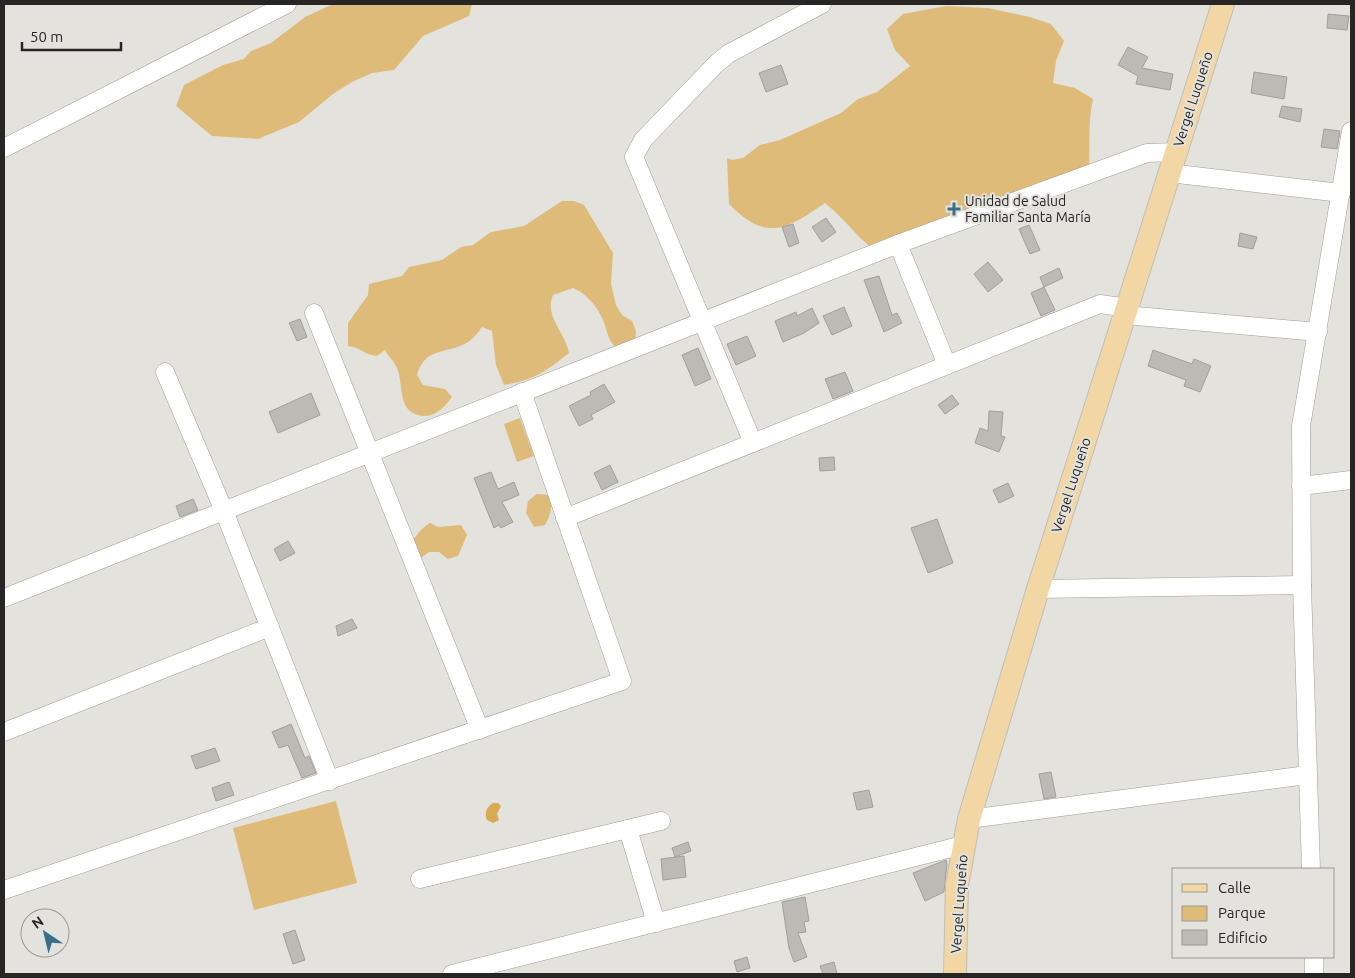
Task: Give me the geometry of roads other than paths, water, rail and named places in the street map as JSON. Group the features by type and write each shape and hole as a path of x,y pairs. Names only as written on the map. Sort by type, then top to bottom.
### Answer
{"main road":[{"name":"Vergel Luqueño","path":"955,974 957,886 969,819 1038,589 1224,4"}],"street":[{"path":"4,148 287,4"},
{"path":"753,443 636,167 634,157 636,150 716,64 728,54 822,4"},
{"path":"1311,868 1302,585 1301,426 1351,131"},
{"path":"4,598 898,244 1146,153 1173,162 1341,193"},
{"path":"898,244 947,366"},
{"path":"565,518 1100,304 1126,311 1318,332"},
{"path":"314,313 480,730"},
{"path":"165,372 224,511 330,781"},
{"path":"4,890 622,682 522,392"},
{"path":"1301,486 1351,480"},
{"path":"1038,589 1302,585"},
{"path":"4,732 270,627"},
{"path":"969,819 1307,775"},
{"path":"420,879 661,821"},
{"path":"628,829 656,923"},
{"path":"452,974 963,845"},
{"path":"1314,958 1314,974"}],"place":[{"name":"Unidad de Salud Familiar Santa María","path":"954,209"}]}
